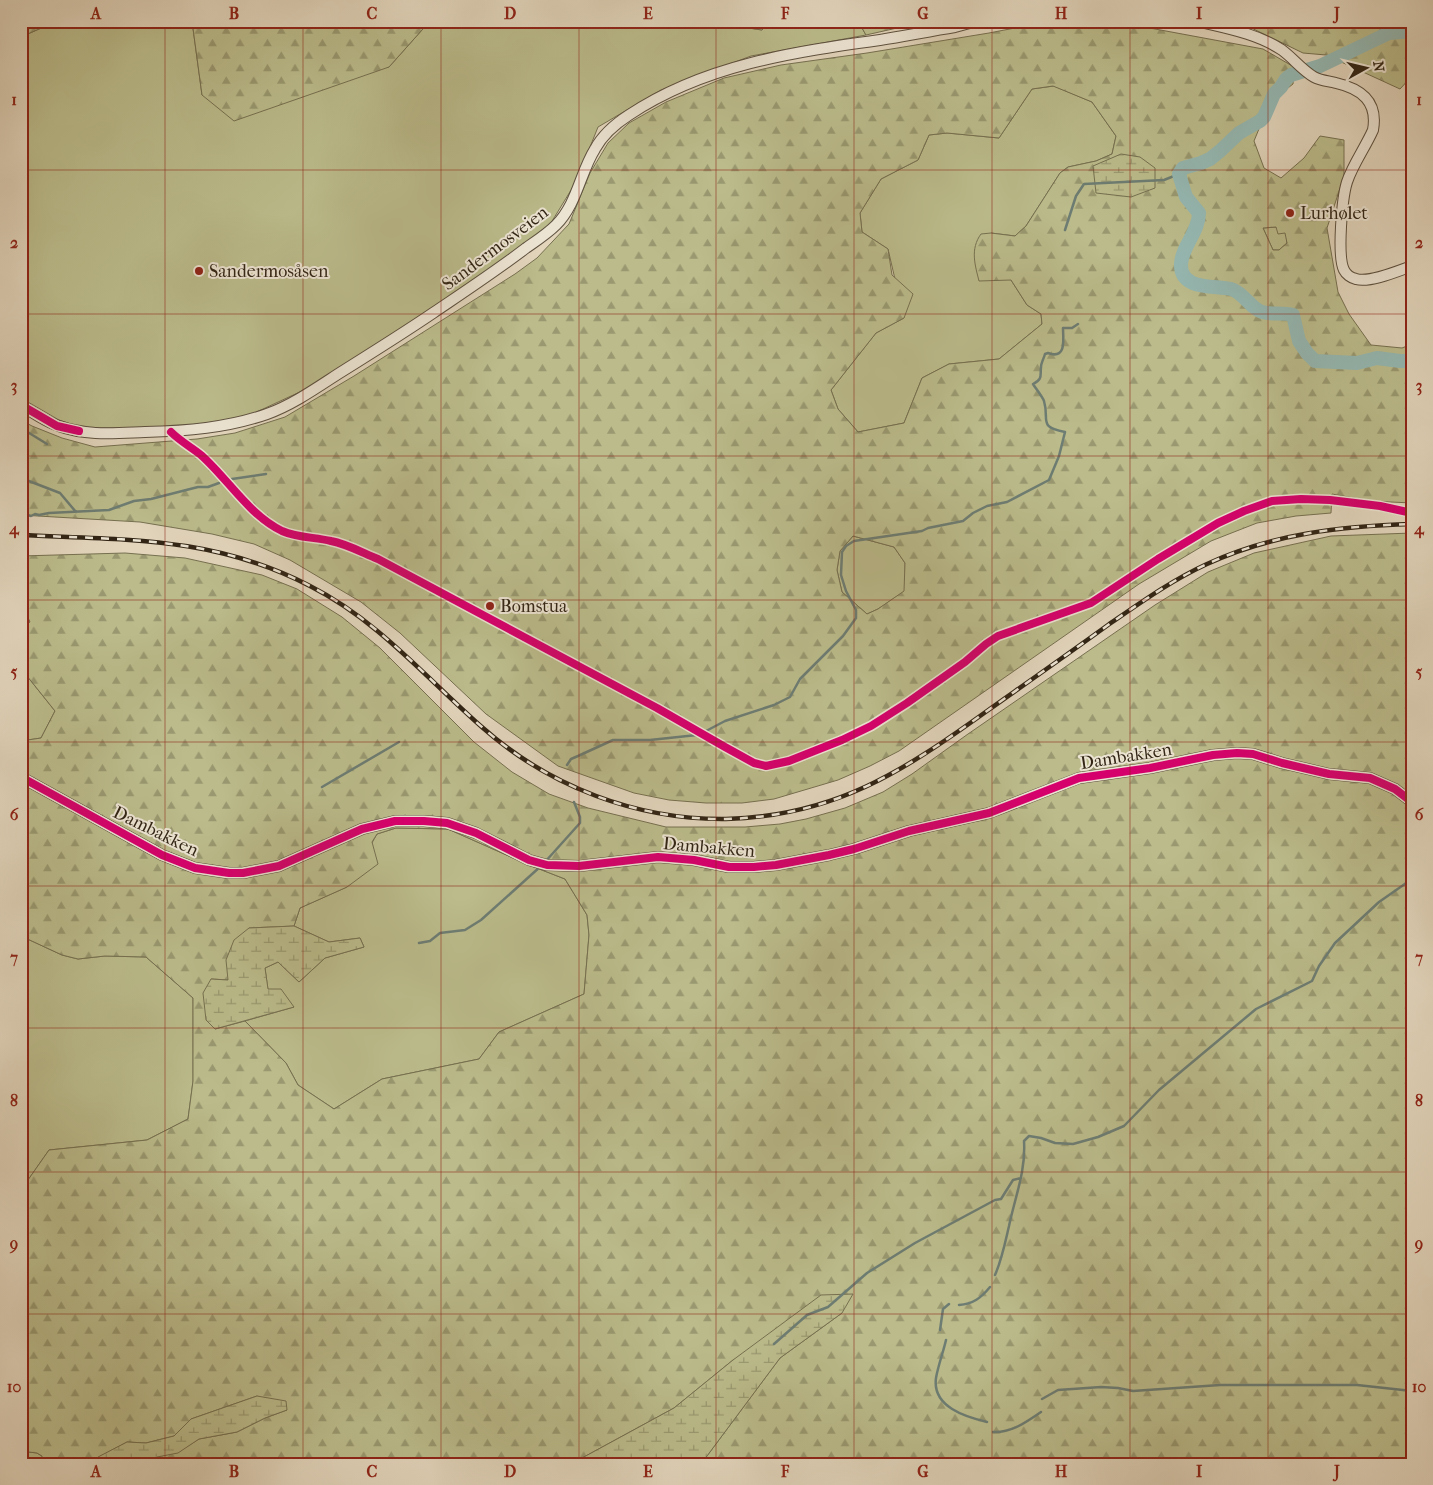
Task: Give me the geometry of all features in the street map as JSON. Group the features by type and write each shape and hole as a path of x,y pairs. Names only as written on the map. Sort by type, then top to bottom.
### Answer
{"street":[{"name":"Sandermosveien","path":"21,405 57,426 79,432 171,432 232,424 286,406 472,288 541,238 558,223 570,206 591,156 603,136 620,120 652,101 732,67 758,60 955,27 977,21"},
{"path":"1196,21 1247,34 1276,46 1320,80 1346,86 1358,91 1367,98 1374,117 1373,130 1347,180 1343,194 1342,262 1344,271 1351,277 1360,280 1376,278 1412,266"},
{"name":"Dambakken","path":"21,777 162,855 195,868 229,873 250,872 279,866 362,829 402,821 447,823 476,833 529,860 547,865 578,866 658,857 694,860 729,867 776,865 854,849 909,831 994,812 1079,778 1150,768 1213,755 1237,753 1253,754 1329,774 1370,778 1395,789 1412,802"}],"green space":[{"path":"21,21 57,21 21,37"},
{"path":"57,21 192,21 202,95 389,67 430,21 689,21 762,30 771,21 858,21 866,35 751,56 661,90 598,127 576,182 546,231 394,339 304,390 248,416 178,428 82,428 59,420 21,398 21,37"},
{"path":"192,21 430,21 389,67 234,121 202,95"},
{"path":"689,21 771,21 762,30"},
{"path":"858,21 928,21 866,35"},
{"path":"1051,21 1112,21 1263,49 1294,67 1293,84 1270,102 1254,141 1264,168 1281,178 1304,158 1320,136 1344,140 1344,176 1327,228 1338,292 1349,314 1371,345 1402,348 1412,344 1412,503 1370,501 1332,494 1331,513 1296,516 1257,523 1211,541 1139,584 899,751 838,780 774,799 742,803 669,800 634,793 558,766 486,714 400,633 361,602 290,560 254,544 212,534 140,522 21,515 21,420 62,438 95,447 197,439 235,433 285,417 354,376 515,274 537,258 569,224 590,173 608,143 629,123 666,102 724,78 781,65 989,33","holes":["1053,86 1092,102 1116,136 1112,154 1096,161 1068,167 1060,173 1026,226 1015,236 991,233 981,234 975,245 974,257 979,281 1011,280 1027,305 1041,314 1042,324 999,359 949,364 922,378 904,423 858,432 838,409 831,390 876,333 904,318 913,294 892,275 888,249 862,232 860,213 881,179 918,160 929,135 947,133 999,138 1032,89","1276,227 1278,234 1285,233 1287,243 1279,250 1273,250 1263,228","853,536 894,547 905,563 904,591 878,609 867,614 842,592 837,570 840,551"]},
{"path":"1237,21 1412,21 1412,76 1400,89 1326,55 1303,53"},
{"path":"1054,86 1092,102 1116,136 1112,154 1096,161 1068,167 1060,173 1026,226 1015,236 991,233 1011,280 1027,305 1041,314 1042,324 999,359 949,364 922,378 904,423 858,432 838,409 831,390 876,333 904,318 888,249 862,232 860,213 881,179 918,160 929,135 947,133 999,138 1032,89"},
{"path":"1121,154 1140,157 1155,168 1155,188 1131,197 1096,193 1093,166"},
{"path":"1277,227 1286,232 1287,243 1279,250 1273,250 1263,228"},
{"path":"1412,533 1412,1462 1407,1460 1385,1464 701,1464 780,1358 842,1313 733,1360 674,1408 571,1464 151,1464 157,1457 178,1452 199,1439 237,1432 265,1418 287,1410 257,1396 191,1419 174,1436 146,1443 127,1442 99,1457 94,1464 36,1464 42,1462 42,1456 37,1453 21,1451 21,1190 49,1150 147,1140 188,1119 193,1081 193,998 146,957 105,956 78,959 62,955 21,936 21,741 41,738 55,711 27,676 21,673 21,627 30,622 21,602 21,556 125,553 185,558 262,575 297,589 342,617 380,648 474,742 512,772 549,794 588,808 666,827 745,827 780,824 806,819 845,808 883,792 912,774 1155,605 1208,572 1254,553 1331,536","holes":["396,828 448,829 565,879 587,915 589,935 584,994 499,1032 479,1059 382,1079 334,1109 298,1085 286,1063 245,1021 215,1029 211,979 229,980 249,928 294,926 300,908 347,887 378,864 372,842 377,834"]},
{"path":"853,536 894,547 905,563 905,591 867,614 842,592 837,570 840,551"},
{"path":"21,603 30,622 21,627"},
{"path":"21,673 27,676 55,711 41,738 21,741"},
{"path":"396,828 448,829 565,879 587,915 589,935 584,994 499,1032 479,1059 382,1079 334,1109 298,1085 286,1063 245,1021 294,1007 268,990 265,968 278,962 299,982 325,958 364,947 360,938 329,942 294,926 300,908 347,887 377,834"},
{"path":"294,926 329,942 360,938 364,947 325,958 299,982 278,962 265,968 268,989 281,989 294,1007 215,1029 206,1020 203,993 211,979 228,980 226,960 234,940 249,928"},
{"path":"21,936 62,955 78,959 105,956 146,957 193,998 193,1081 188,1119 147,1140 49,1150 21,1190"},
{"path":"853,1294 842,1313 780,1358 701,1464 571,1464 674,1408 733,1360 821,1295"},
{"path":"257,1396 286,1401 287,1410 265,1418 237,1432 199,1439 178,1453 157,1457 151,1464 94,1464 98,1457 127,1442 146,1443 174,1436 191,1419"},
{"path":"21,1451 37,1453 43,1457 42,1462 36,1464 21,1463"}],"waterway":[{"path":"1412,31 1389,33 1320,66 1291,75 1274,94 1264,117 1260,121 1239,133 1210,159 1183,168 1179,174 1186,197 1199,213 1196,226 1182,257 1182,273 1186,279 1200,285 1231,289 1254,308 1262,312 1293,315 1299,341 1315,361 1357,363 1377,358 1412,361"},
{"path":"1065,230 1076,196 1084,184 1164,180 1179,174"},
{"path":"706,731 725,721 774,705 790,697 800,679 843,636 856,618 856,610 846,591 841,575 842,552 846,546 854,541 922,531 963,521 987,506 1007,502 1049,480 1059,456 1065,432 1056,430 1048,425 1044,401 1033,384 1040,379 1041,365 1045,354 1058,354 1061,351 1063,347 1063,328 1072,328 1078,324"},
{"path":"21,428 47,444"},
{"path":"232,479 266,474"},
{"path":"21,478 60,493 76,512"},
{"path":"21,513 31,516 35,514 109,510 134,501 151,499 198,487 208,487 219,483"},
{"path":"21,624 24,632 21,636"},
{"path":"567,765 571,759 613,740 650,740 697,735"},
{"path":"322,787 399,742"},
{"path":"545,862 580,823 580,817 574,802"},
{"path":"419,943 430,941 440,933 465,930 481,920 541,866"},
{"path":"995,1275 1000,1263 1019,1184 1023,1163 1024,1141 1029,1136 1055,1143 1073,1144 1098,1137 1124,1126 1159,1090 1256,1009 1312,981 1319,966 1335,943 1379,902 1412,879"},
{"path":"774,1344 807,1315 828,1307 867,1273 915,1243 995,1200 1001,1199 1013,1180 1021,1178"},
{"path":"959,1305 976,1300 990,1287"},
{"path":"940,1330 943,1309 949,1304"},
{"path":"946,1340 936,1378 936,1388 939,1396 952,1409 961,1414 987,1422"},
{"path":"1042,1399 1058,1390 1101,1387 1133,1391 1220,1385 1357,1385 1412,1391"},
{"path":"993,1432 1013,1429 1041,1412"}],"railway":[{"path":"21,535 133,540 168,544 204,549 274,570 310,586 358,616 401,651 462,709 509,749 566,783 596,796 660,814 726,819 765,816 801,809 834,800 866,787 926,753 1144,600 1181,577 1207,564 1256,545 1307,534 1359,527 1412,524"}],"cycle path":[{"path":"21,405 57,426 79,431"},
{"path":"171,432 211,464 259,516 282,531 294,535 337,542 378,559 657,708 754,763 766,766 789,761 871,726 965,662 998,636 1091,603 1158,559 1218,523 1244,511 1272,501 1301,499 1330,500 1380,506 1412,513"},
{"path":"21,777 162,855 195,868 229,873 243,873 279,866 362,829 395,821 447,823 476,833 529,860 547,865 579,866 658,857 694,860 729,867 776,865 854,849 909,831 989,813 1079,778 1150,768 1213,755 1237,753 1253,754 1329,774 1370,778 1395,789 1412,802"}],"place":[{"name":"Lurhølet","path":"1290,213"},
{"name":"Sandermosåsen","path":"199,271"},
{"name":"Bomstua","path":"490,606"}]}
